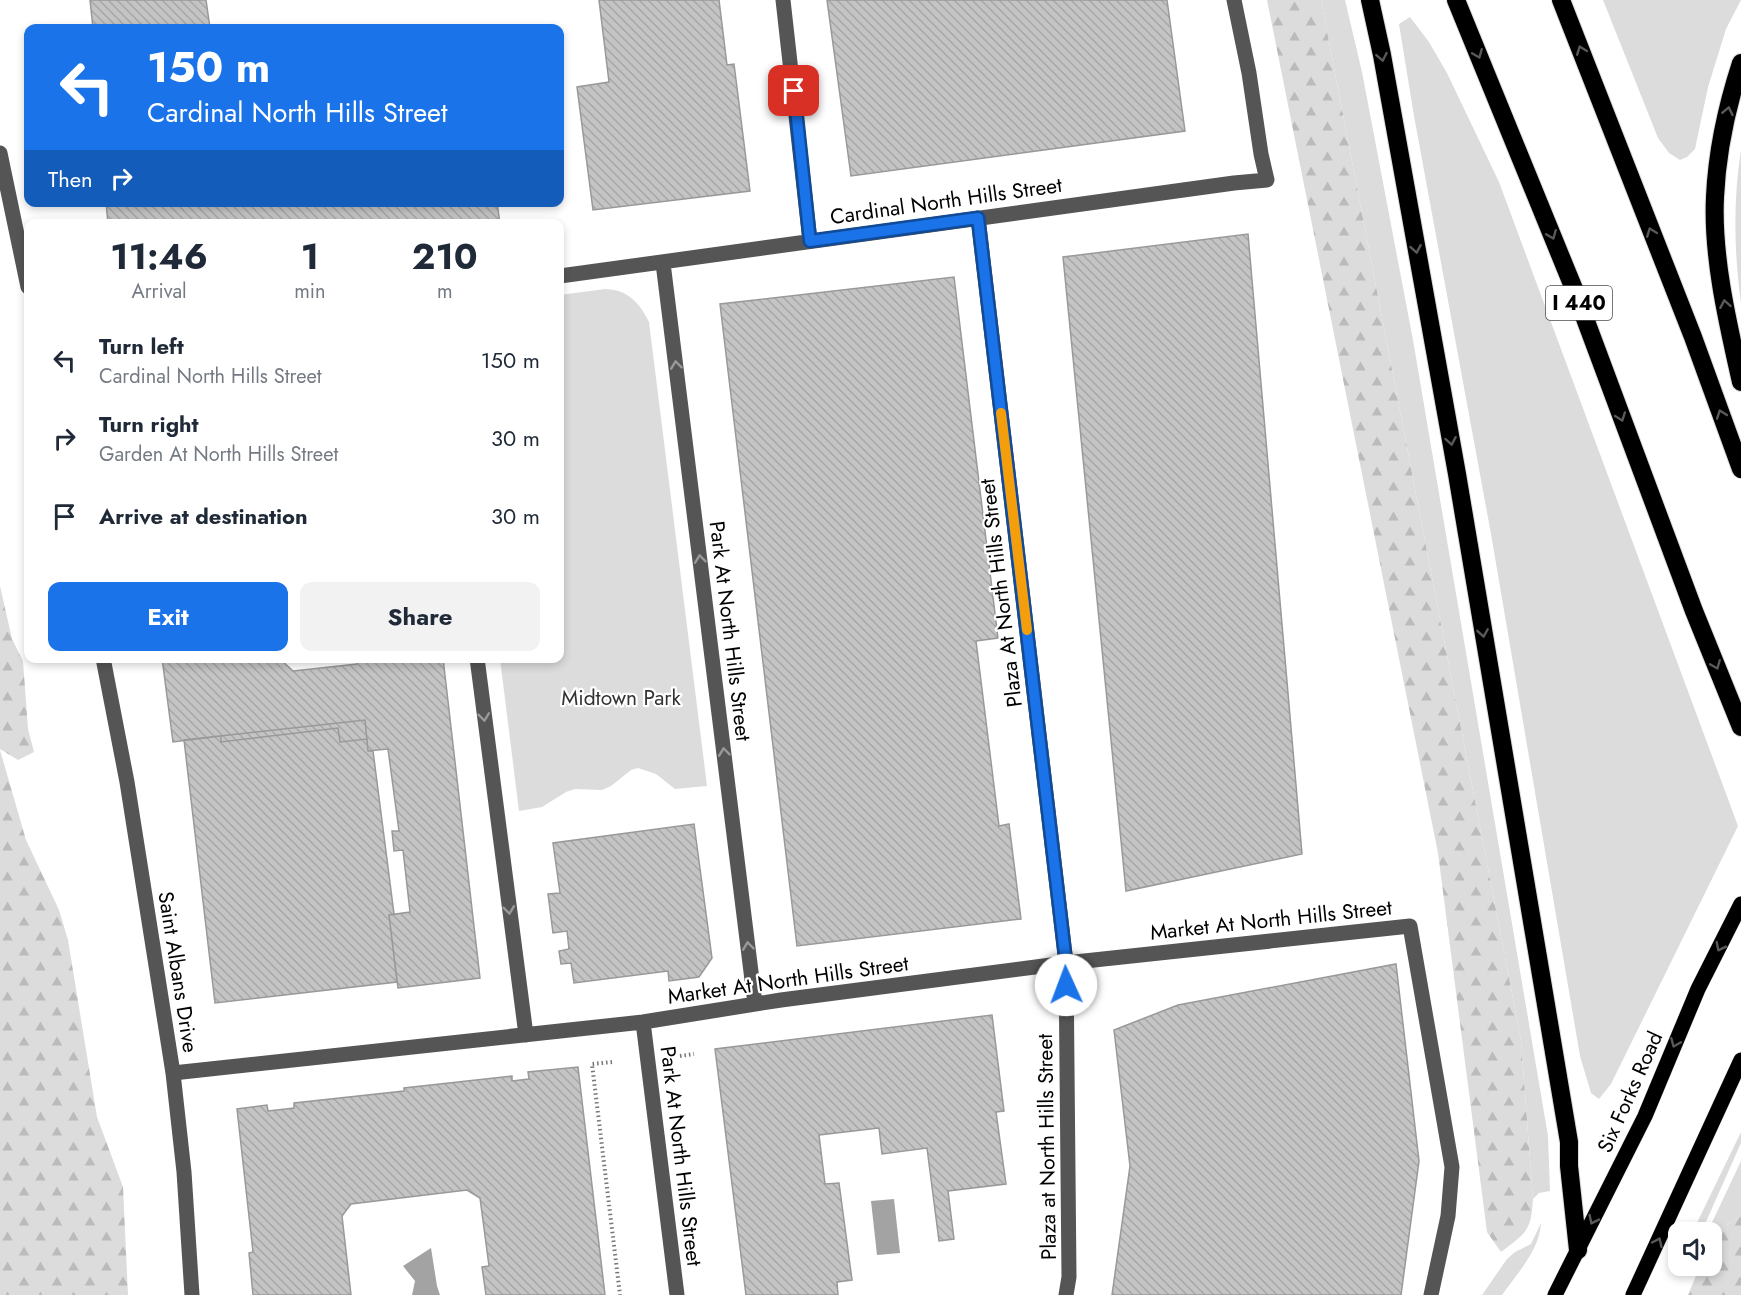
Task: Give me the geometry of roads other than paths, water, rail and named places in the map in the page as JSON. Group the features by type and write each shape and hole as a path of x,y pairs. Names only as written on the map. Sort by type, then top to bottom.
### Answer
{"highway":[{"path":"1370,0 1457,474 1569,1142 1569,1166 1578,1250"},
{"name":"I 440","path":"1456,0 1574,289 1694,610 1741,727"},
{"path":"1561,0 1693,337 1741,469"},
{"path":"1741,63 1720,146 1714,198 1716,241 1723,291 1741,382"}],"main road":[{"name":"Six Forks Road","path":"1555,1295 1645,1116 1698,989 1741,904"},
{"path":"1633,1295 1741,1060"}],"street":[{"path":"783,0 810,241"},
{"name":"Cardinal North Hills Street","path":"564,275 1267,180 1234,0"},
{"path":"0,153 24,268"},
{"name":"Plaza At North Hills Street","path":"978,218 1066,963"},
{"name":"Park At North Hills Street","path":"663,263 755,1004"},
{"name":"Saint Albans Drive","path":"104,663 127,782 173,1073 184,1172 192,1295"},
{"path":"478,663 526,1035"},
{"name":"Market At North Hills Street","path":"173,1073 643,1022 755,1004 1066,963 1410,927 1452,1167 1448,1216 1431,1295"},
{"name":"Plaza at North Hills Street","path":"1066,963 1069,1265 1066,1295"},
{"name":"Park At North Hills Street","path":"643,1022 677,1295"}],"park label":[{"name":"Midtown Park","path":"621,698"}]}
